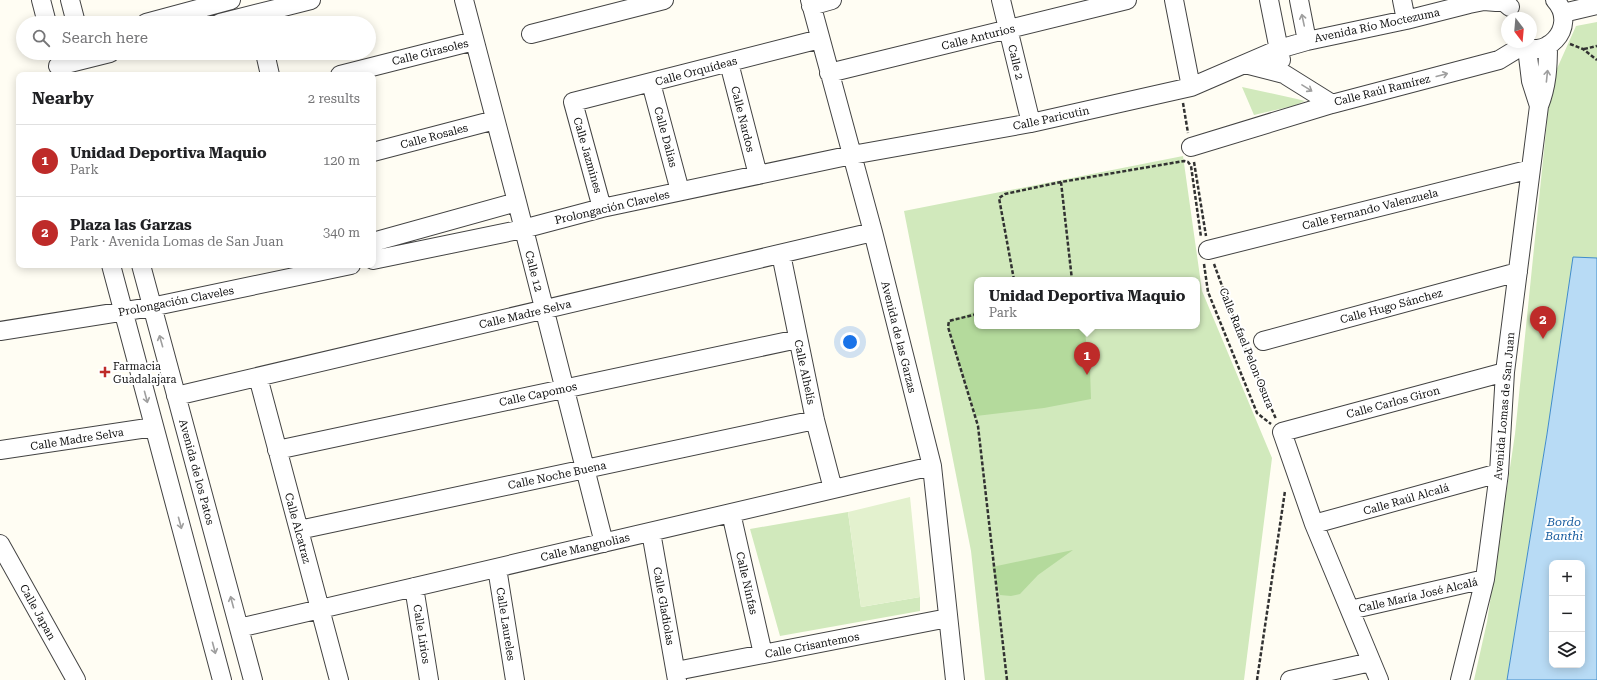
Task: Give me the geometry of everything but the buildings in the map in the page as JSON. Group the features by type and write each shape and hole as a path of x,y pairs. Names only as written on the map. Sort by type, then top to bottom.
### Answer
{"street":[{"path":"41,0 45,16"},
{"path":"70,0 74,16"},
{"path":"158,16 172,8 231,0"},
{"path":"262,16 311,0"},
{"name":"Calle 12","path":"464,0 604,543"},
{"path":"531,34 664,0"},
{"path":"810,3 832,0"},
{"name":"Calle 2","path":"1001,0 1031,123"},
{"name":"Calle Anturios","path":"830,73 1126,0"},
{"path":"1174,0 1186,88"},
{"path":"1269,0 1284,74"},
{"path":"1299,0 1307,40"},
{"path":"1402,0 1406,20"},
{"name":"Avenida Río Moctezuma","path":"1245,64 1279,49 1307,40 1406,20 1484,1 1504,2 1512,6"},
{"name":"Avenida de las Garzas","path":"810,3 873,232 932,466 955,680"},
{"path":"1537,47 1552,42 1561,32 1564,22 1559,6 1597,4"},
{"name":"Calle Orquídeas","path":"573,102 820,39"},
{"name":"Calle Girasoles","path":"352,72 474,41"},
{"name":"Avenida Lomas de San Juan","path":"1460,680 1486,579 1499,473 1505,372 1539,106 1545,89 1552,42"},
{"name":"Calle Raúl Ramírez","path":"1245,64 1284,74 1332,104 1499,60 1517,48"},
{"name":"Avenida Lomas de San Juan","path":"1523,48 1539,106"},
{"path":"267,60 269,72"},
{"path":"58,65 86,62"},
{"name":"Calle Nardos","path":"729,63 758,175"},
{"name":"Calle Paricutin","path":"852,155 1031,123 1186,88 1245,64"},
{"name":"Calle Dalias","path":"651,83 680,192"},
{"name":"Calle Jazmines","path":"573,102 602,208"},
{"path":"1191,147 1332,104"},
{"name":"Calle Rosales","path":"376,151 495,120"},
{"name":"Prolongación Claveles","path":"376,259 523,229 602,208 852,155"},
{"name":"Calle Fernando Valenzuela","path":"1205,252 1531,169"},
{"path":"376,241 517,202"},
{"name":"Calle Madre Selva","path":"176,396 873,232"},
{"name":"Calle Alhelís","path":"781,254 815,420 833,489"},
{"path":"112,268 222,680"},
{"name":"Avenida de los Patos","path":"142,268 151,307 253,680"},
{"name":"Prolongación Claveles","path":"0,331 151,307 323,268"},
{"name":"Calle Hugo Sánchez","path":"1264,341 1518,272"},
{"name":"Calle Capomos","path":"277,450 798,339"},
{"name":"Calle Carlos Giron","path":"1282,432 1505,372"},
{"name":"Calle Alcatraz","path":"258,377 339,680"},
{"name":"Calle Noche Buena","path":"299,530 815,420"},
{"name":"Calle Madre Selva","path":"0,450 154,427"},
{"path":"1282,432 1314,524 1379,680"},
{"path":"165,466 193,457"},
{"name":"Calle Mangnolias","path":"239,628 932,466"},
{"name":"Calle Raúl Alcalá","path":"1314,524 1499,473"},
{"name":"Calle Ninfas","path":"731,513 763,654"},
{"name":"Calle Gladiolas","path":"651,532 676,675"},
{"name":"Calle Japan","path":"0,544 76,680"},
{"name":"Calle Laureles","path":"496,568 515,680"},
{"name":"Calle María José Alcalá","path":"1350,610 1486,579"},
{"name":"Calle Lirios","path":"414,587 429,680"},
{"name":"Calle Crisantemos","path":"676,675 763,654 948,618"},
{"path":"1290,680 1372,662"}],"path":[{"path":"1552,42 1583,49 1597,46"},
{"path":"1583,49 1597,60"},
{"name":"Calle Rafael Pelon Osura","path":"1186,88 1191,147 1205,252 1282,432"},
{"path":"1013,277 999,198 1005,194 1061,182 1188,162 1191,166 1205,252 1208,292 1256,413 1282,432"},
{"path":"1061,182 1072,277"},
{"path":"974,315 949,321 948,327 978,426 1007,680"},
{"path":"1257,680 1286,488"}],"green space":[{"path":"1597,22 1597,258 1573,258 1549,421 1507,680 1474,680 1487,622 1515,434 1551,82 1576,26"},
{"path":"1242,87 1305,101 1293,106 1254,115"},
{"path":"1183,156 1202,291 1272,458 1244,680 985,680 971,551 904,211"},
{"path":"974,312 974,329 1084,329 1090,369 1091,399 1044,408 976,416 947,322"},
{"path":"910,497 920,597 861,607 848,512"},
{"path":"848,512 861,607 920,597 920,611 780,636 750,529"},
{"path":"1073,550 1038,575 1020,594 1011,596 1000,595 992,567"}],"water":[{"name":"Bordo Banthi","path":"1573,257 1597,258 1597,680 1507,680 1547,434"}],"place":[{"name":"Plaza las Garzas","path":"1543,339"},
{"name":"Farmacia Guadalajara","path":"105,372"},
{"name":"Unidad Deportiva Maquio","path":"1087,375"}]}
